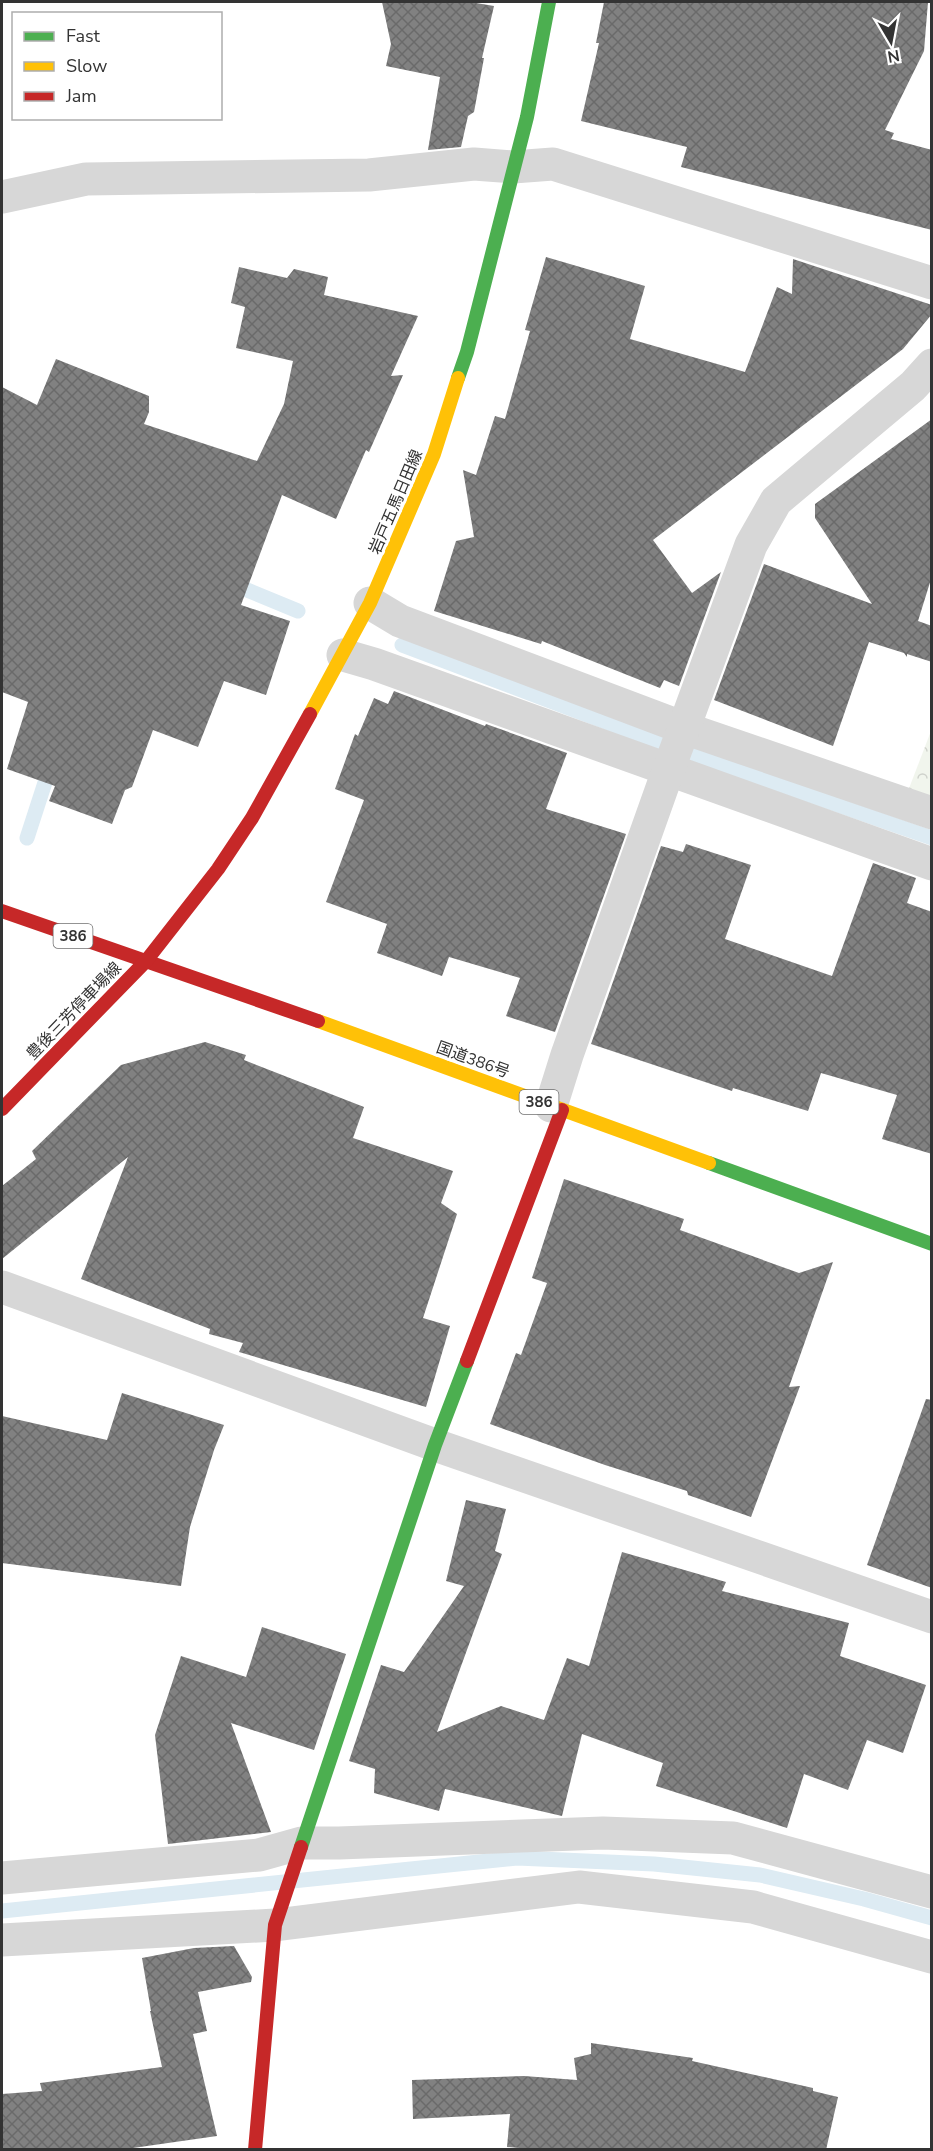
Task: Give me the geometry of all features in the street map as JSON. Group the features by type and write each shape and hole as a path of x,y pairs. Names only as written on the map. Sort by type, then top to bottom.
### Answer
{"main road":[{"name":"岩戸五馬日田線","path":"146,961 218,869 252,818 370,603 434,454 467,352 504,214 513,167 527,117 549,2"},
{"name":"国道386号","path":"2,911 261,1000 932,1244"},
{"name":"豊後三芳停車場線","path":"2,1109 146,961"},
{"path":"255,2149 275,1925 435,1445 549,1148 556,1108"}],"street":[{"path":"2,197 86,179 369,175 474,164 513,167 553,164 932,283"},
{"path":"556,1108 567,1054 751,545 776,501 914,386 932,365"},
{"path":"370,603 399,621 684,728 932,813"},
{"path":"343,655 374,664 932,864"},
{"path":"2,1287 435,1445 932,1617"},
{"path":"2,1878 260,1855 302,1843 603,1833 733,1838 932,1892"},
{"path":"2,1940 275,1925 579,1887 753,1907 932,1957"},
{"path":"255,2149 262,2150"}],"green space":[{"path":"931,731 931,798 908,791"}],"building":[{"path":"382,2 470,2 494,6 482,58 484,58 474,112 468,116 461,147 428,150 440,77 386,66 391,44"},
{"path":"604,2 928,2 924,51 885,130 894,133 891,139 932,150 932,230 681,167 687,147 581,121 599,43 596,43"},
{"path":"546,257 645,286 630,339 745,372 777,287 792,294 793,259 932,305 932,314 903,349 653,540 692,593 721,572 679,686 664,680 660,688 542,641 541,644 434,611 456,541 474,537 463,470 476,475 495,416 505,419 530,331 525,330"},
{"path":"239,267 287,278 294,269 328,277 324,295 418,316 391,376 403,375 369,452 366,450 336,519 282,495 241,605 290,621 266,695 224,681 198,747 153,730 132,787 125,790 112,824 49,801 55,786 7,769 28,702 2,692 2,387 37,405 56,359 149,396 149,412 144,424 257,461 284,404 293,361 236,348 245,307 231,303"},
{"path":"932,419 932,576 918,621 932,626 932,662 907,654 907,657 904,653 869,642 833,746 714,700 764,564 872,604 815,518 815,504"},
{"path":"394,691 485,726 486,724 567,753 546,809 626,834 555,1032 506,1016 520,978 449,957 442,976 377,953 387,924 326,902 364,800 335,789 355,734 358,736 374,698 388,704"},
{"path":"686,844 751,865 725,939 832,976 873,863 916,878 907,903 932,912 932,1154 882,1139 897,1095 821,1073 808,1111 733,1088 732,1091 591,1044 661,846 683,852"},
{"path":"205,1042 246,1055 244,1060 364,1107 353,1138 453,1171 441,1203 457,1214 423,1318 450,1326 426,1407 239,1352 243,1343 209,1334 210,1329 81,1279 128,1157 2,1259 2,1186 36,1159 32,1151 121,1065"},
{"path":"564,1179 684,1219 680,1230 799,1273 833,1262 789,1387 800,1386 751,1517 688,1495 687,1491 490,1424 516,1353 521,1355 547,1283 532,1278"},
{"path":"122,1393 224,1425 190,1527 181,1586 2,1563 2,1416 107,1440"},
{"path":"926,1399 932,1400 932,1588 867,1565"},
{"path":"466,1500 506,1509 495,1551 502,1554 437,1732 501,1706 544,1720 567,1658 589,1666 622,1552 726,1582 722,1591 849,1623 840,1656 926,1685 903,1753 867,1740 848,1790 804,1774 787,1828 656,1786 663,1763 582,1734 562,1816 445,1789 439,1811 374,1793 375,1769 349,1761 381,1665 404,1672 464,1586 446,1581"},
{"path":"262,1627 346,1654 314,1750 231,1723 271,1832 168,1844 155,1735 181,1656 246,1677"},
{"path":"234,1946 252,1977 251,1982 198,1992 207,2031 193,2034 217,2136 119,2150 2,2150 2,2094 42,2091 40,2083 162,2067 142,1958 194,1948"},
{"path":"591,2043 693,2058 692,2061 813,2088 813,2091 838,2097 826,2150 542,2150 507,2147 510,2114 413,2119 412,2080 524,2076 577,2080 574,2058 591,2054"}],"waterway":[{"path":"230,583 298,611"},
{"path":"402,645 677,749 932,838"},
{"path":"27,838 51,764"},
{"path":"2,1911 517,1858 654,1864 760,1875 864,1899 932,1918"}],"traffic: fast":[{"path":"458,378 467,352 527,117 549,2"},
{"path":"709,1163 932,1244"},
{"path":"301,1847 435,1445 467,1361"}],"traffic: slow":[{"path":"310,714 370,603 434,454 458,378"},
{"path":"318,1021 709,1163"}],"traffic: jam":[{"path":"2,1109 146,961 218,869 252,818 310,714"},
{"path":"2,911 318,1021"},
{"path":"467,1361 562,1110"},
{"path":"255,2150 275,1925 301,1847"}]}
